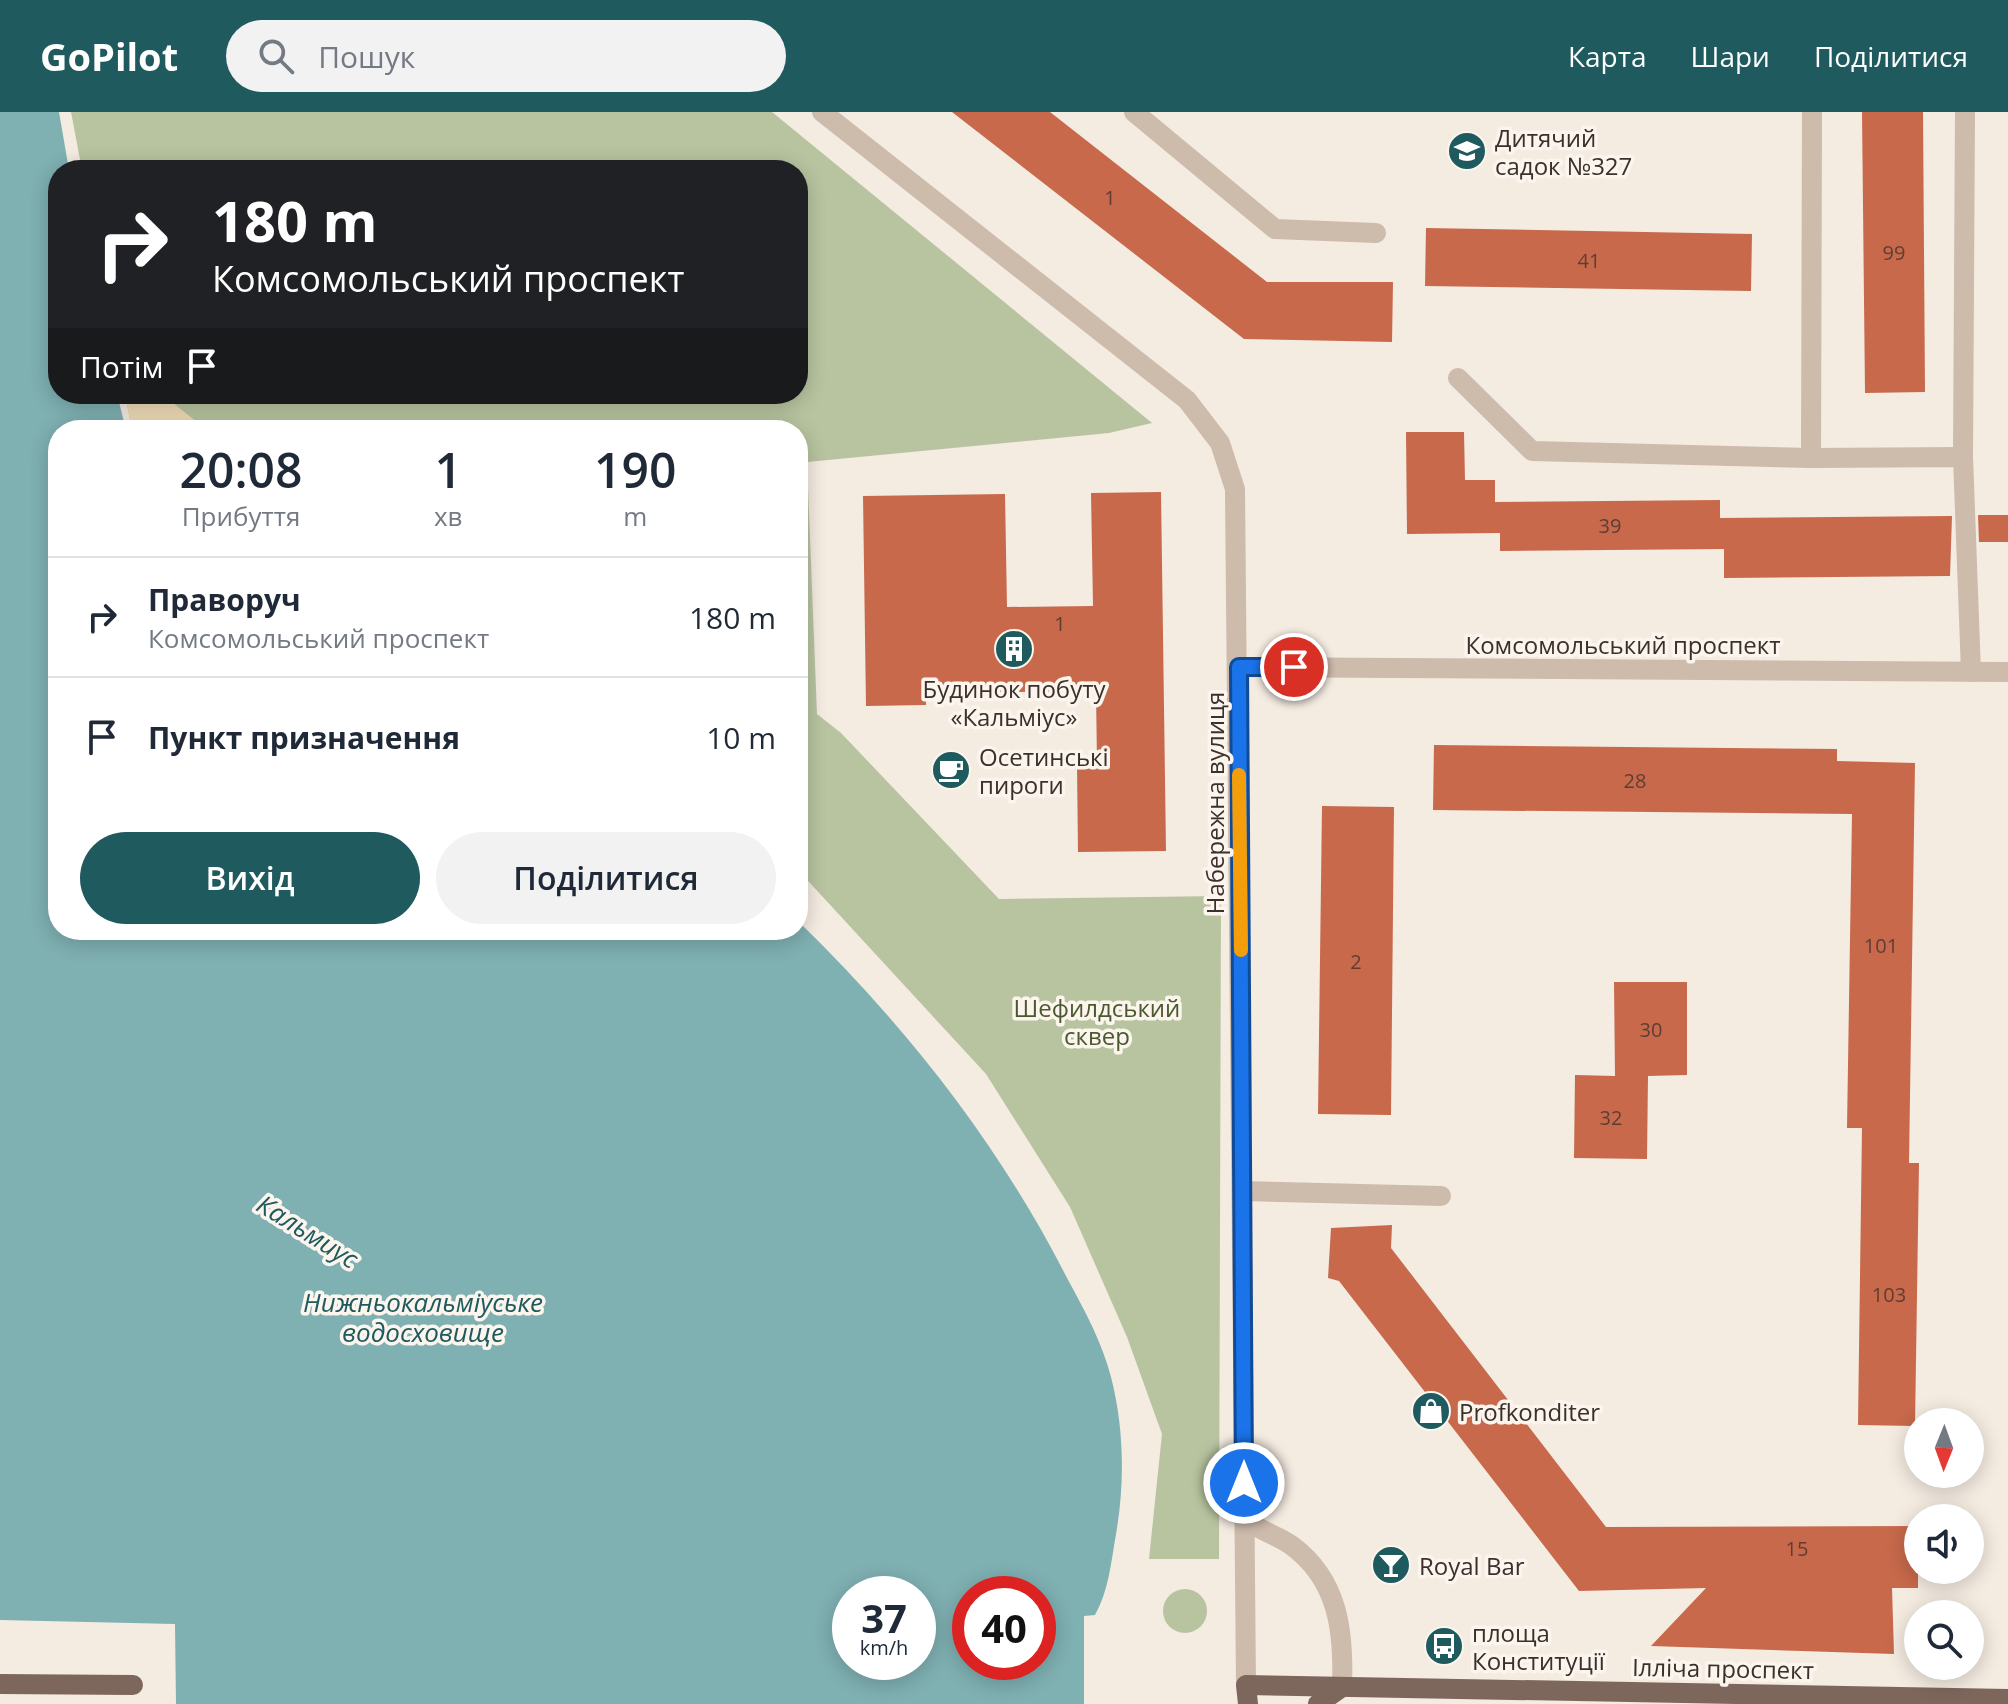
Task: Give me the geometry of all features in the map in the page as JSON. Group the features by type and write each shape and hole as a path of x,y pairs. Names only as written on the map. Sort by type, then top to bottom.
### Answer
{"main road":[{"path":"0,1684 133,1685"},
{"name":"Ілліча проспект","path":"1247,1694 1342,1687 2008,1699"},
{"path":"1318,1704 1342,1687"}],"street":[{"name":"Набережна вулиця","path":"822,112 1187,400 1220,443 1235,489 1247,1694"},
{"path":"1134,112 1275,229 1376,233"},
{"path":"1811,458 1812,112"},
{"path":"1965,112 1963,457 1971,672"},
{"path":"1458,378 1532,451 1811,458 1963,457"},
{"name":"Комсомольський проспект","path":"1239,667 2008,672"},
{"path":"1243,1191 1441,1196"},
{"path":"1244,1515 1253,1527 1278,1536 1295,1548 1319,1572 1343,1637 1342,1687"}],"green space":[{"name":"Шефилдський сквер","path":"71,112 772,112 1152,423 1109,433 808,462 808,420 130,420 127,404 808,404 808,160 80,160"},
{"name":"Шефилдський сквер","path":"808,487 817,714 841,733 999,899 1221,896 1219,1559 1149,1559 1162,1434 1127,1337 1070,1207 986,1074 808,881"},
{"path":"1185,1589 1200,1596 1207,1611 1200,1626 1185,1633 1170,1626 1163,1611 1170,1596"}],"sand":[{"path":"127,404 174,404 194,420 130,420"}],"water":[{"name":"Нижньокальміуське водосховище","path":"0,112 59,112 67,160 48,160 48,404 120,404 124,420 48,420 48,940 808,940 808,931 912,1044 947,1088 1011,1180 1098,1338 1119,1415 1122,1475 1119,1515 1111,1565 1100,1605 1095,1615 1084,1616 1084,1704 176,1704 175,1624 0,1620"}],"building":[{"path":"952,112 1050,112 1267,282 1393,282 1392,342 1244,339"},
{"path":"1862,112 1923,112 1925,392 1865,393"},
{"path":"1426,228 1752,234 1751,291 1425,286"},
{"path":"1406,432 1464,432 1465,480 1495,480 1495,502 1720,500 1720,518 1952,516 1950,576 1724,578 1724,549 1500,551 1500,533 1407,534"},
{"name":"Будинок побуту «Кальміус»","path":"1161,492 1166,851 1078,852 1077,764 1097,764 1096,691 926,693 926,705 866,706 863,496 1005,494 1007,607 1093,606 1091,493"},
{"path":"1978,515 2008,515 2008,542 1979,542"},
{"path":"1434,745 1837,749 1837,761 1915,763 1909,1163 1919,1163 1915,1408 1904,1408 1904,1426 1858,1425 1862,1128 1847,1128 1852,814 1433,810"},
{"path":"1322,806 1394,807 1391,1115 1318,1114"},
{"path":"1614,982 1687,982 1687,1075 1648,1076 1647,1159 1574,1158 1575,1075 1615,1076"},
{"path":"1392,1225 1391,1248 1606,1527 1904,1526 1904,1584 1918,1584 1918,1588 1892,1588 1894,1654 1651,1646 1706,1588 1579,1591 1339,1281 1328,1278 1331,1228"}],"slow traffic":[{"path":"1239,775 1241,950"}],"place":[{"name":"Дитячий садок №327","path":"1467,151"},
{"name":"Будинок побуту «Кальміус»","path":"1014,649"},
{"name":"Осетинські пироги","path":"951,770"},
{"name":"Profkonditer","path":"1431,1411"},
{"name":"Royal Bar","path":"1391,1565"},
{"name":"площа Конституції","path":"1444,1646"}],"route":[{"path":"1244,1483 1239,667 1294,667"}],"water label":[{"name":"Кальмиус","path":"308,1231"}]}
